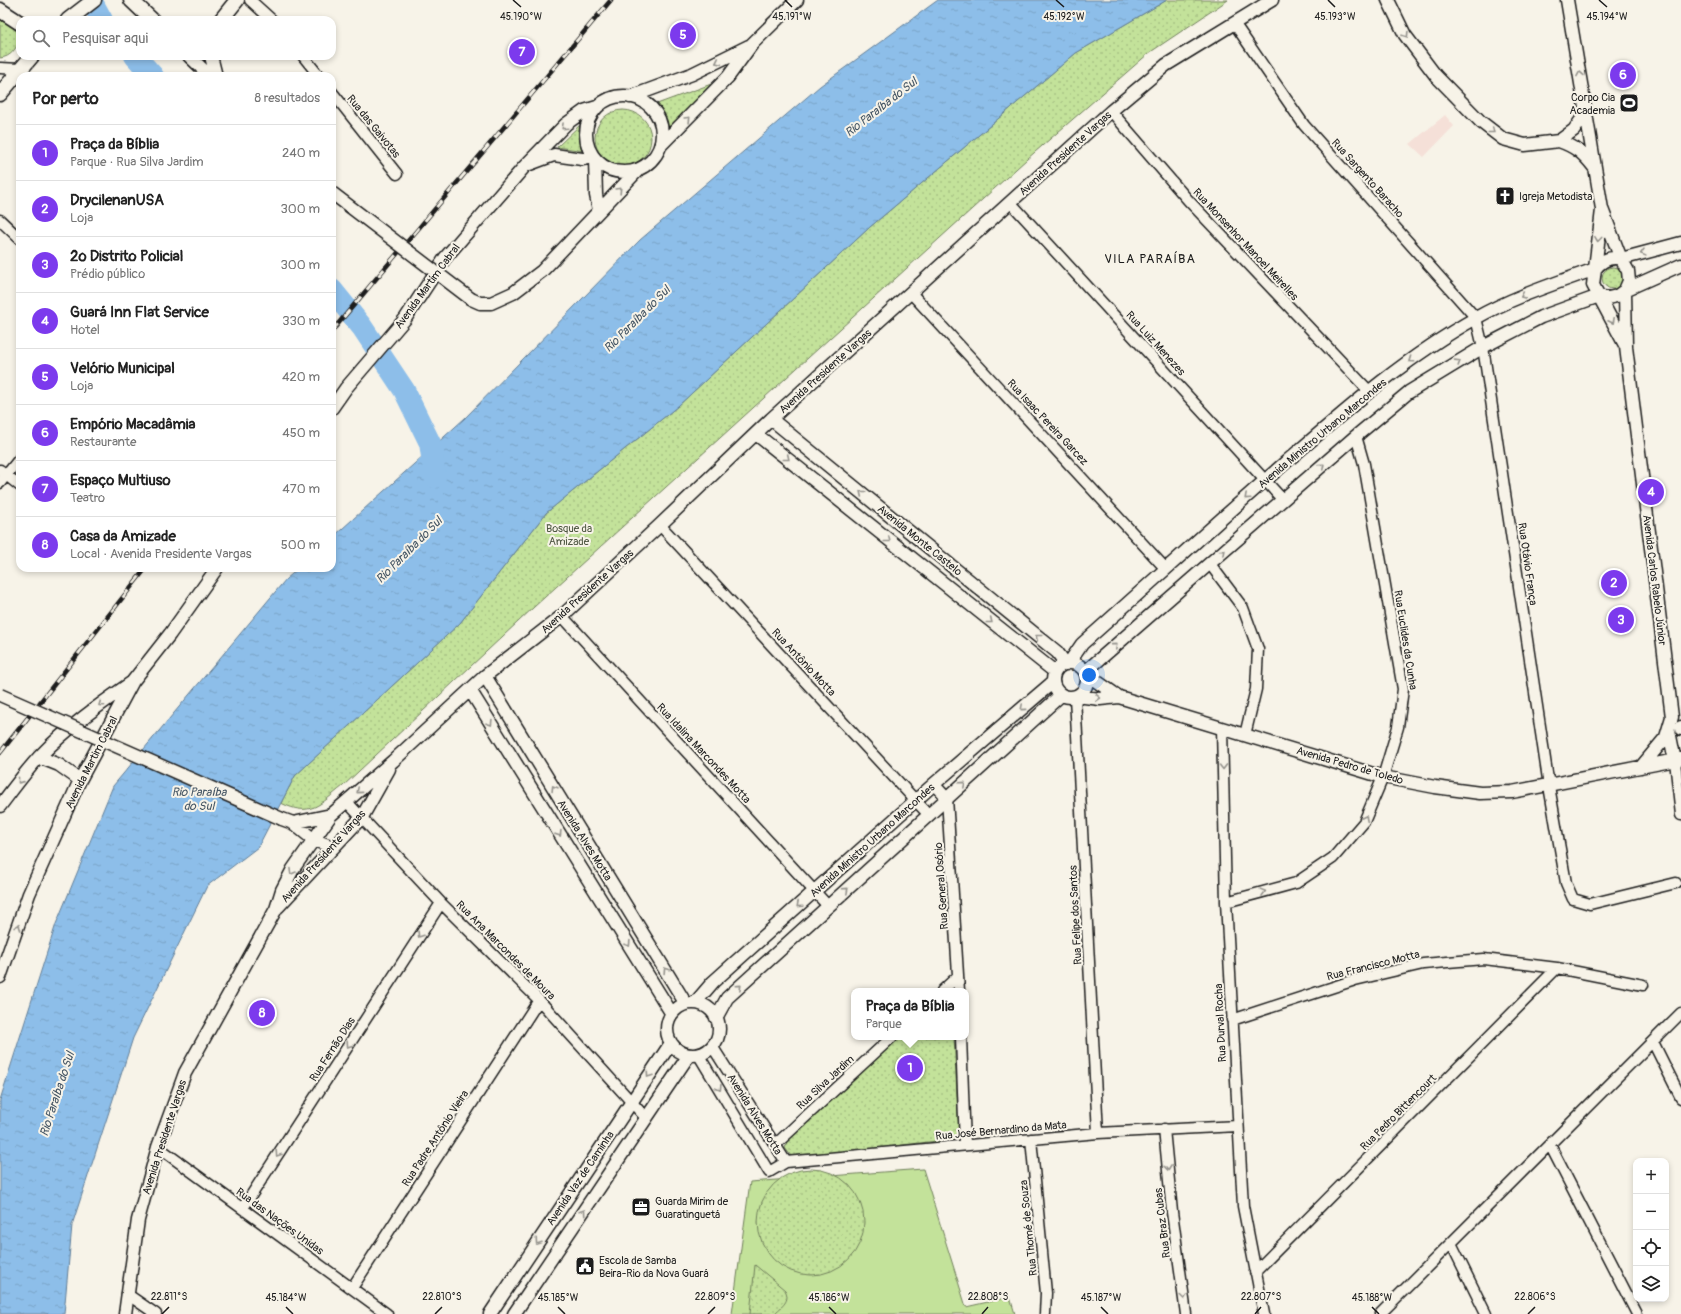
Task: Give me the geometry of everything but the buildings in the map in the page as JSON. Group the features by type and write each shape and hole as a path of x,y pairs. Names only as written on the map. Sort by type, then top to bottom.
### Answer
{"main road":[{"path":"73,16 94,0"},
{"path":"132,0 148,16"},
{"path":"225,16 238,0"},
{"path":"0,10 16,20"},
{"path":"0,94 21,62"}],"street":[{"path":"250,0 268,16"},
{"path":"660,146 728,77 752,44 797,0"},
{"name":"Avenida Presidente Vargas","path":"125,1314 138,1220 158,1147 186,1073 276,909 282,890 293,869 331,815 393,761 485,676 562,616 771,419 1111,111 1166,65 1272,0"},
{"path":"1388,0 1405,35 1427,64 1481,122 1503,140 1525,145 1559,141 1574,146 1595,168"},
{"name":"Avenida Carlos Rabelo Júnior","path":"1567,0 1602,209 1621,259 1628,271 1629,280 1625,290 1626,347 1672,717 1678,729"},
{"name":"Rua Sargento Baracho","path":"1234,23 1304,125 1476,318 1484,347"},
{"path":"630,97 692,74 752,44"},
{"path":"193,60 206,72"},
{"path":"211,60 215,72"},
{"path":"306,60 316,72"},
{"path":"0,68 21,62"},
{"path":"336,195 471,299 491,303 514,293 542,271 638,170 648,164 655,156 660,146 662,133 660,120 653,109 642,101 630,97 618,96 607,100 597,107 590,116 586,138 589,150 594,158 604,167 615,172 626,173 638,170"},
{"name":"Rua das Gaivotas","path":"336,97 398,174"},
{"name":"Avenida Martim Cabral","path":"336,402 346,388 405,319 445,258 525,166 566,124 584,111 597,107"},
{"name":"Rua Monsenhor Manoel Meirelles","path":"1111,111 1188,200 1368,390"},
{"path":"1559,141 1574,130 1586,113"},
{"path":"525,166 554,155 582,159 594,158"},
{"path":"594,158 595,184 599,210"},
{"name":"Rua Luiz Menezes","path":"1010,202 1283,500"},
{"name":"Avenida Carlos Rabelo Júnior","path":"1602,209 1593,285 1626,347"},
{"path":"0,220 16,235"},
{"name":"Avenida Ministro Urbano Marcondes","path":"1068,663 1082,644 1265,480 1368,390 1427,348 1476,318 1524,295 1595,269 1599,263 1608,259 1614,257 1621,259 1681,243"},
{"path":"1086,673 1356,436 1409,392 1484,347 1541,317 1599,296 1608,298 1617,296 1625,290 1681,265"},
{"name":"Rua Isaac Pereira Garcez","path":"911,292 1166,568"},
{"name":"Rua Otávio França","path":"1484,347 1549,786 1566,883 1573,899 1590,904 1676,883"},
{"name":"Avenida Monte Castelo","path":"771,419 1057,652 1068,663"},
{"name":"Avenida Monte Castelo","path":"756,434 1054,677"},
{"name":"Rua Euclides da Cunha","path":"1226,902 1296,883 1333,858 1364,822 1383,777 1398,727 1403,689 1364,464 1356,436"},
{"path":"16,462 2,476 16,484"},
{"name":"Rua Antônio Motta","path":"660,525 929,815"},
{"path":"1210,564 1243,608 1258,649 1256,689 1245,735"},
{"name":"Avenida Martim Cabral","path":"0,977 29,894 80,780 133,681 170,634 214,572"},
{"name":"Rua Idalina Marcondes Motta","path":"562,616 828,906"},
{"path":"1086,673 1087,681 1085,690 1076,696 1069,698 1061,695 1055,690 1054,677 1062,665 1068,663 1079,665 1086,673 1119,697"},
{"name":"Avenida Alves Motta","path":"485,676 588,844 691,1003"},
{"name":"Avenida Ministro Urbano Marcondes","path":"691,1003 1054,677"},
{"path":"0,806 39,757 61,736 96,707 133,681"},
{"name":"Avenida Alves Motta","path":"470,690 672,1014"},
{"path":"0,695 287,821 314,840 333,847"},
{"name":"Avenida Ministro Urbano Marcondes","path":"716,1018 727,998 1061,695"},
{"path":"1076,696 1100,699 1119,697"},
{"name":"Rua Felipe dos Santos","path":"1076,696 1098,1133"},
{"name":"Avenida Pedro de Toledo","path":"1119,697 1383,777 1435,787 1480,793 1512,792 1549,786 1678,760"},
{"name":"Rua Durval Rocha","path":"1222,728 1226,902 1243,1206 1264,1314"},
{"path":"1678,729 1681,815"},
{"path":"1641,767 1678,729"},
{"path":"39,757 60,765 80,780"},
{"name":"Avenida Presidente Vargas","path":"276,909 362,817 393,761"},
{"path":"934,784 947,798"},
{"name":"Rua General Osório","path":"947,798 959,988"},
{"name":"Rua Ana Marcondes de Moura","path":"346,802 362,817 441,903 539,1000 646,1118"},
{"path":"287,821 331,815"},
{"path":"571,854 588,844"},
{"name":"Rua Fernão Dias","path":"243,1208 441,903"},
{"name":"Rua Francisco Motta","path":"1232,1020 1355,980 1423,964 1484,960 1557,968 1643,985"},
{"name":"Rua Pedro Bittencourt","path":"1255,1272 1557,968"},
{"path":"945,988 958,976"},
{"name":"Rua Padre Antônio Vieira","path":"352,1288 539,1000"},
{"path":"691,1003 708,1007 716,1018 719,1027 717,1039 712,1046 694,1055 680,1052 671,1043 667,1034 668,1022 672,1014 677,1008 691,1003"},
{"path":"1380,1314 1681,1013"},
{"name":"Rua Silva Jardim","path":"775,1145 889,1040"},
{"path":"961,1040 965,1145"},
{"path":"1653,1042 1681,1098"},
{"name":"Avenida Vaz de Caminha","path":"490,1314 671,1043"},
{"name":"Avenida Alves Motta","path":"712,1046 786,1162"},
{"name":"Avenida Alves Motta","path":"694,1055 769,1172"},
{"name":"Avenida Vaz de Caminha","path":"514,1314 646,1118 694,1055"},
{"name":"Rua José Bernardino da Mata","path":"769,1172 786,1162 1098,1133 1238,1126"},
{"name":"Rua Braz Cubas","path":"1164,1129 1172,1212 1186,1314"},
{"name":"Rua Thomé de Souza","path":"1031,1139 1046,1293 1045,1314"},
{"path":"1550,1145 1637,1314"},
{"name":"Rua das Nações Unidas","path":"158,1147 387,1314"},
{"path":"1451,1243 1486,1314"},
{"path":"127,1294 156,1314"}],"shaded area":[{"path":"1445,115 1454,126 1424,157 1410,144"}],"green space":[{"name":"Bosque da Amizade","path":"1167,0 1228,0 1149,53 1027,159 534,607 343,786 315,807 308,809 291,807 281,803 295,776 460,623 546,513 678,406 870,227 1076,53"},
{"path":"0,16 14,25 16,30 16,48 13,52 7,56 0,58"},
{"path":"714,83 669,132 657,104"},
{"path":"623,110 638,115 646,123 651,138 646,153 638,161 623,166 608,161 600,153 595,138 600,123 608,115"},
{"path":"583,122 581,137 585,151 557,147"},
{"path":"1613,267 1621,270 1624,278 1621,286 1613,289 1605,286 1602,278 1605,270"},
{"path":"894,1040 954,1040 959,1133 954,1139 800,1157 791,1156 785,1148 788,1137"},
{"path":"811,1169 831,1173 849,1184 860,1202 864,1222 860,1242 849,1260 831,1271 811,1275 791,1271 773,1260 762,1242 758,1222 762,1202 773,1184 791,1173"},
{"path":"923,1169 966,1307 1010,1297 1015,1314 732,1314 750,1182"},
{"path":"755,1265 785,1290 787,1294 785,1303 774,1314 750,1314"}],"water":[{"name":"Rio Paraíba do Sul","path":"938,0 1167,0 1076,53 870,227 678,406 546,513 460,623 295,776 258,847 207,886 133,1038 72,1225 64,1314 0,1314 0,1100 56,924 113,786 286,579 294,572 336,572 336,534 465,418 640,240 820,86"}],"waterway":[{"path":"91,0 100,16"},
{"path":"139,60 149,72"},
{"path":"336,295 362,327 404,390 430,443 435,477"}],"railway":[{"path":"336,326 611,0"},
{"path":"0,753 143,572"}],"place":[{"name":"Velório Municipal","path":"683,35"},
{"name":"Espaço Multiuso","path":"522,52"},
{"name":"Empório Macadâmia","path":"1623,75"},
{"name":"Corpo Cia Academia","path":"1629,103"},
{"name":"Igreja Metodista","path":"1505,196"},
{"name":"Guará Inn Flat Service","path":"1651,492"},
{"name":"DrycilenanUSA","path":"1614,583"},
{"name":"2º Distrito Policial","path":"1621,620"},
{"name":"Casa da Amizade","path":"262,1013"},
{"name":"Praça da Bíblia","path":"910,1068"},
{"name":"Guarda Mirim de Guaratinguetá","path":"641,1207"},
{"name":"Escola de Samba Beira-Rio da Nova Guará","path":"585,1266"}],"district":[{"name":"VILA PARAÍBA","path":"1150,258"}]}
